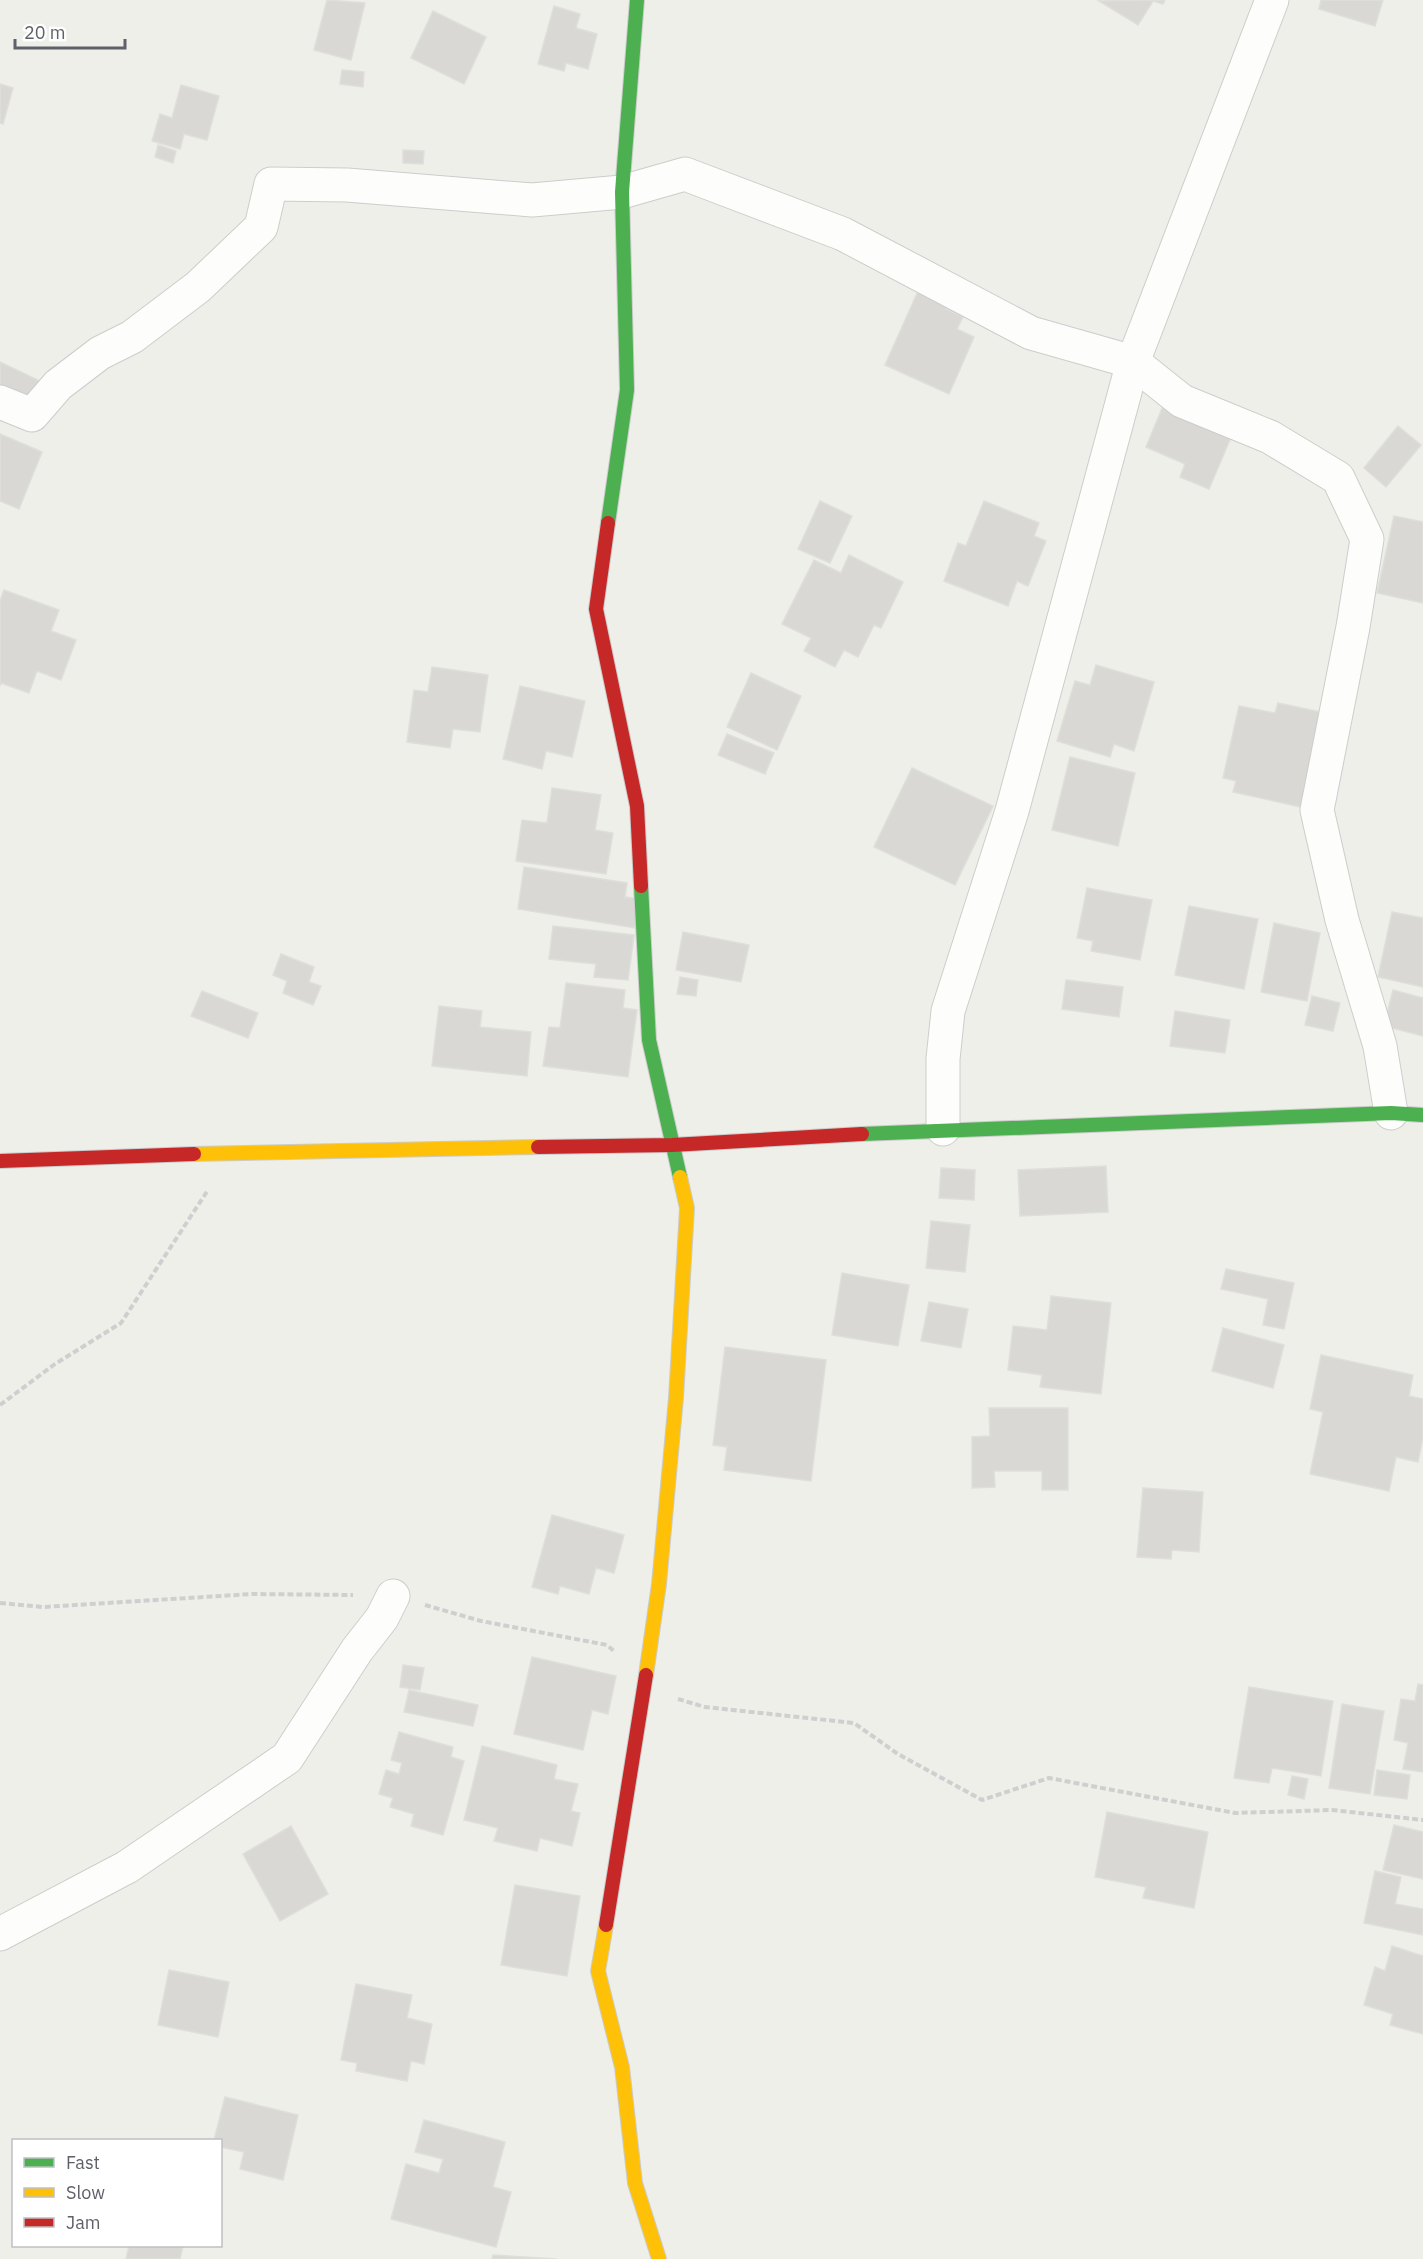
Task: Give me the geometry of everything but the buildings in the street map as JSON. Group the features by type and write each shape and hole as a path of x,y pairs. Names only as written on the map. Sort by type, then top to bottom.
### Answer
{"street":[{"path":"637,0 622,192 627,390 596,609 637,806 649,1040 687,1208 676,1398 659,1584 631,1782 598,1971 622,2067 635,2183 659,2259"},
{"path":"943,1129 943,1059 948,1011 1012,811 1133,362 1272,0"},
{"path":"0,402 32,415 58,385 100,353 132,337 198,287 261,227 271,184 347,185 532,200 622,192 685,174 843,234 1031,333 1133,362 1182,401 1270,436 1338,478 1367,539 1353,627 1317,810 1342,920 1380,1046 1391,1113"},
{"path":"0,1161 226,1153 672,1144 943,1129 1391,1113 1423,1114"},
{"path":"0,1934 127,1867 287,1758 357,1650 382,1618 393,1596"}],"path":[{"path":"0,1405 55,1364 121,1323 204,1198 226,1153"},
{"path":"0,1603 43,1607 252,1594 393,1596 481,1621 607,1645 645,1680 673,1697 705,1707 854,1723 898,1754 982,1800 1049,1778 1235,1813 1332,1810 1423,1820"}],"traffic: fast":[{"path":"608,523 627,390 622,192 637,0"},
{"path":"641,886 649,1040 680,1177"},
{"path":"862,1134 1391,1113 1423,1115"}],"traffic: slow":[{"path":"194,1154 538,1147"},
{"path":"646,1675 659,1584 676,1398 687,1208 680,1177"},
{"path":"606,1925 598,1971 622,2067 635,2183 659,2259"}],"traffic: jam":[{"path":"608,523 596,609 637,806 641,886"},
{"path":"538,1147 672,1145 862,1134"},
{"path":"0,1161 194,1154"},
{"path":"606,1925 646,1675"}]}
